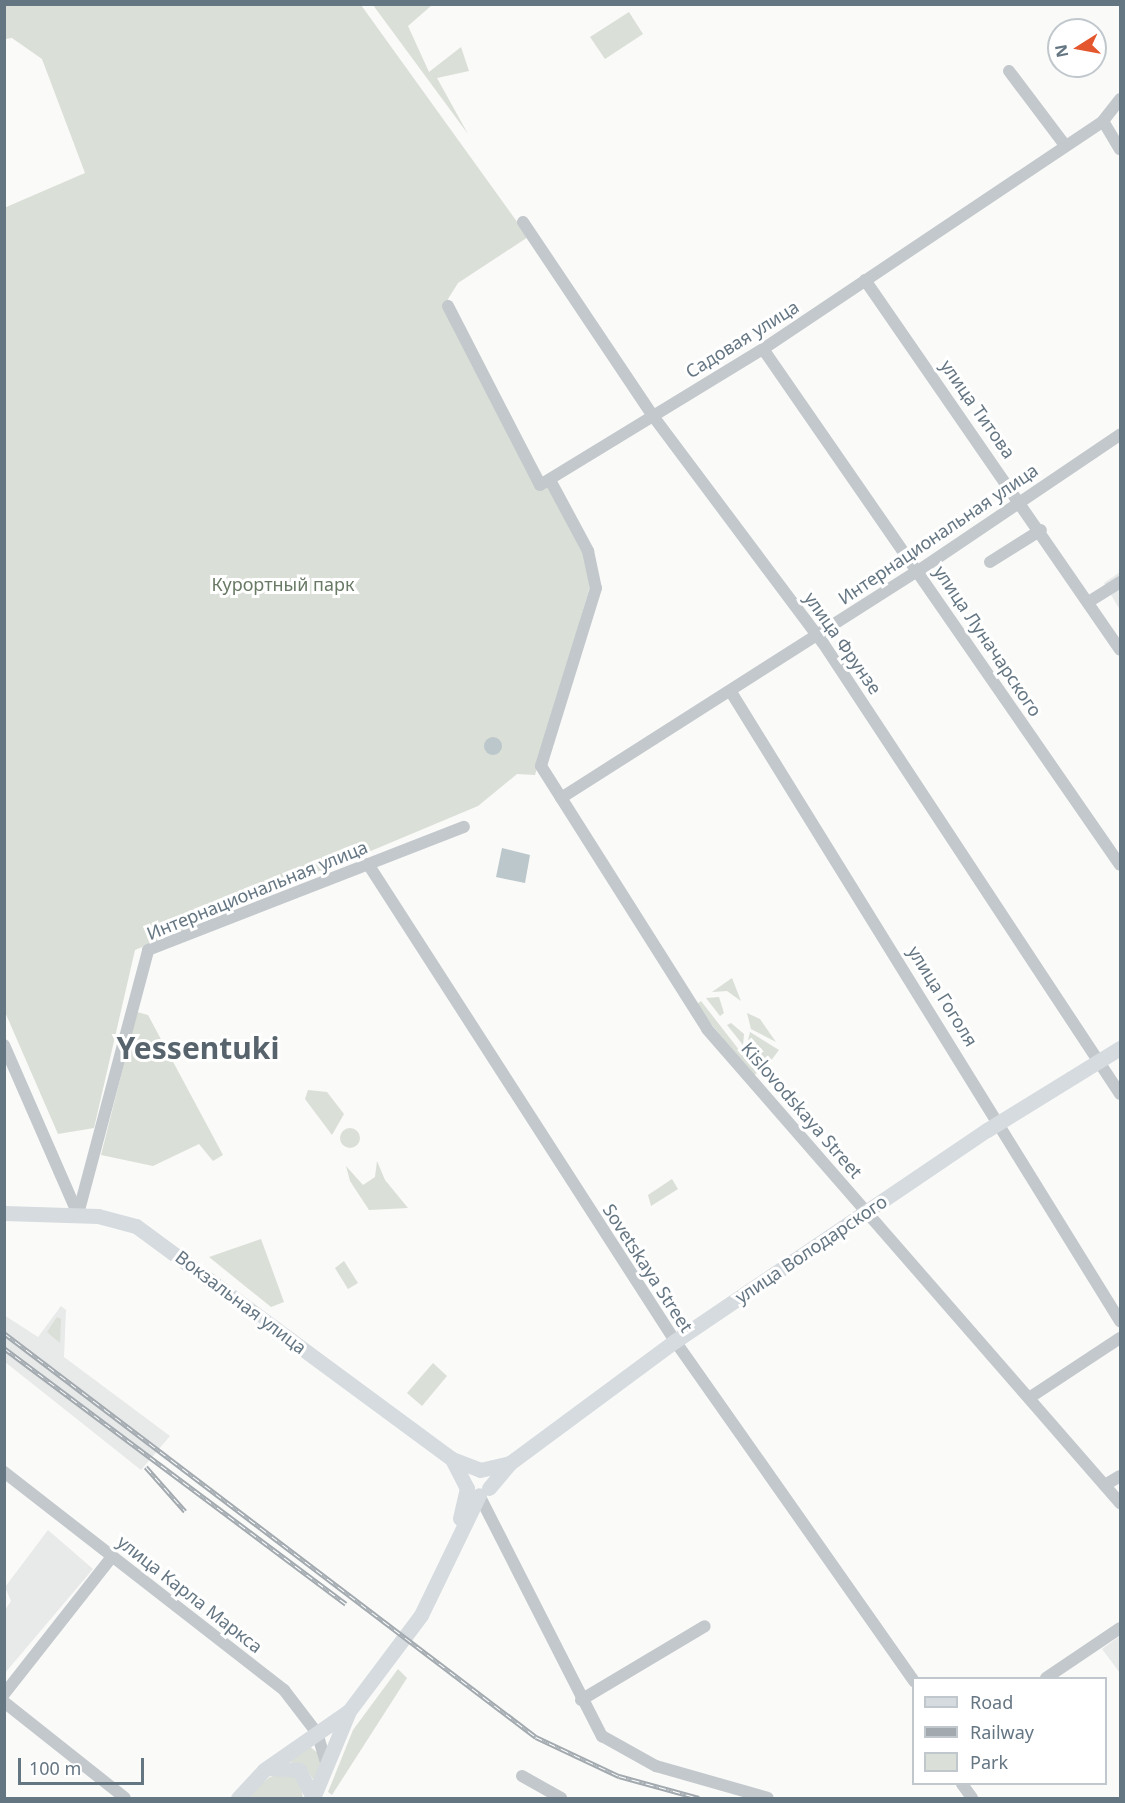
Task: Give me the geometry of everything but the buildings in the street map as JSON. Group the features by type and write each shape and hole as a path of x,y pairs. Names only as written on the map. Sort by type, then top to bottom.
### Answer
{"main road":[{"name":"улица Володарского","path":"510,1462 675,1341 866,1211 1000,1121 1120,1048"},
{"name":"Вокзальная улица","path":"4,1213 78,1214 123,1220 150,1234 452,1459"},
{"path":"313,1798 350,1711 421,1615 478,1490 489,1477 480,1470 452,1459"},
{"path":"452,1459 478,1490"},
{"path":"478,1490 510,1462"},
{"path":"478,1490 470,1473 510,1462"},
{"path":"238,1798 264,1770 350,1711"},
{"path":"264,1770 299,1770 313,1798"}],"street":[{"path":"1009,71 1064,144"},
{"name":"Садовая улица","path":"550,480 763,350 1064,144 1103,121 1120,99"},
{"path":"1103,121 1120,149"},
{"name":"улица Фрунзе","path":"523,222 653,416 817,635 1120,1094"},
{"name":"улица Титова","path":"865,280 1021,500 1120,649"},
{"path":"448,306 540,485 550,480"},
{"name":"улица Луначарского","path":"763,350 1120,865"},
{"name":"Интернациональная улица","path":"561,798 918,571 1120,435"},
{"name":"Kislovodskaya Street","path":"550,480 588,551 596,588 541,766 707,1029 1120,1503"},
{"path":"990,562 1041,530"},
{"path":"1090,601 1120,582"},
{"name":"улица Гоголя","path":"731,692 1000,1121 1120,1321"},
{"name":"Интернациональная улица","path":"78,1214 148,950 464,827"},
{"name":"Sovetskaya Street","path":"368,864 675,1341 912,1679"},
{"path":"4,1045 78,1214"},
{"path":"1029,1398 1120,1338"},
{"name":"улица Карла Маркса","path":"4,1472 284,1690 317,1733 327,1765"},
{"path":"1105,1485 1120,1476"},
{"path":"478,1490 581,1701 602,1736 632,1757 768,1798"},
{"path":"4,1694 112,1557"},
{"path":"581,1701 705,1626"},
{"path":"1047,1677 1120,1628"},
{"path":"4,1702 125,1798"},
{"path":"522,1776 561,1798"},
{"path":"963,1785 972,1798"}],"shaded area":[{"path":"1120,572 1120,610 1104,583"},
{"path":"493,737 499,740 502,746 499,752 493,755 487,752 484,746 487,740"},
{"path":"502,848 530,855 525,883 496,877"},
{"path":"61,1306 66,1310 64,1357 170,1436 141,1470 5,1362 4,1315 38,1337"},
{"path":"48,1530 93,1569 5,1673 5,1610 11,1601 5,1587"},
{"path":"1120,1636 1120,1673 1102,1649"}],"green space":[{"name":"Курортный парк","path":"4,5 361,5 528,237 458,283 448,299 583,551 590,586 535,775 517,774 478,806 135,950 94,1128 58,1134 5,1012 4,208 85,173 42,59 12,38 5,39"},
{"path":"373,5 432,5 408,26 429,72 461,47 469,71 437,78 468,134"},
{"path":"629,12 643,34 605,59 590,37"},
{"path":"732,978 741,1001 727,991 712,992"},
{"path":"719,997 724,1013 720,1016 706,998"},
{"path":"701,1001 757,1073 753,1076 696,1005"},
{"path":"137,1012 148,1015 223,1155 213,1161 199,1144 153,1166 101,1155"},
{"path":"747,1013 760,1019 776,1042 751,1029"},
{"path":"731,1023 744,1034 743,1045 727,1025"},
{"path":"750,1032 779,1050 763,1071 746,1049"},
{"path":"308,1090 327,1092 344,1114 332,1135 305,1099"},
{"path":"350,1128 357,1131 360,1138 357,1145 350,1148 343,1145 340,1138 343,1131"},
{"path":"377,1161 385,1180 408,1208 369,1210 350,1181 346,1166 363,1185 375,1177"},
{"path":"672,1179 678,1189 651,1206 648,1195"},
{"path":"261,1239 284,1302 271,1307 209,1257"},
{"path":"344,1261 358,1283 348,1289 335,1268"},
{"path":"57,1317 61,1319 60,1343 47,1332"},
{"path":"433,1363 447,1376 422,1406 407,1393"},
{"path":"398,1669 407,1678 332,1795 328,1792 353,1730"},
{"path":"308,1745 324,1758 314,1781 306,1768 288,1761"},
{"path":"288,1771 300,1778 303,1798 243,1798 270,1777"}],"railway":[{"path":"4,1333 536,1737 619,1776 699,1798"},
{"path":"4,1348 346,1604"},
{"path":"146,1467 185,1511"}],"district":[{"name":"Yessentuki","path":"198,1048"}]}
